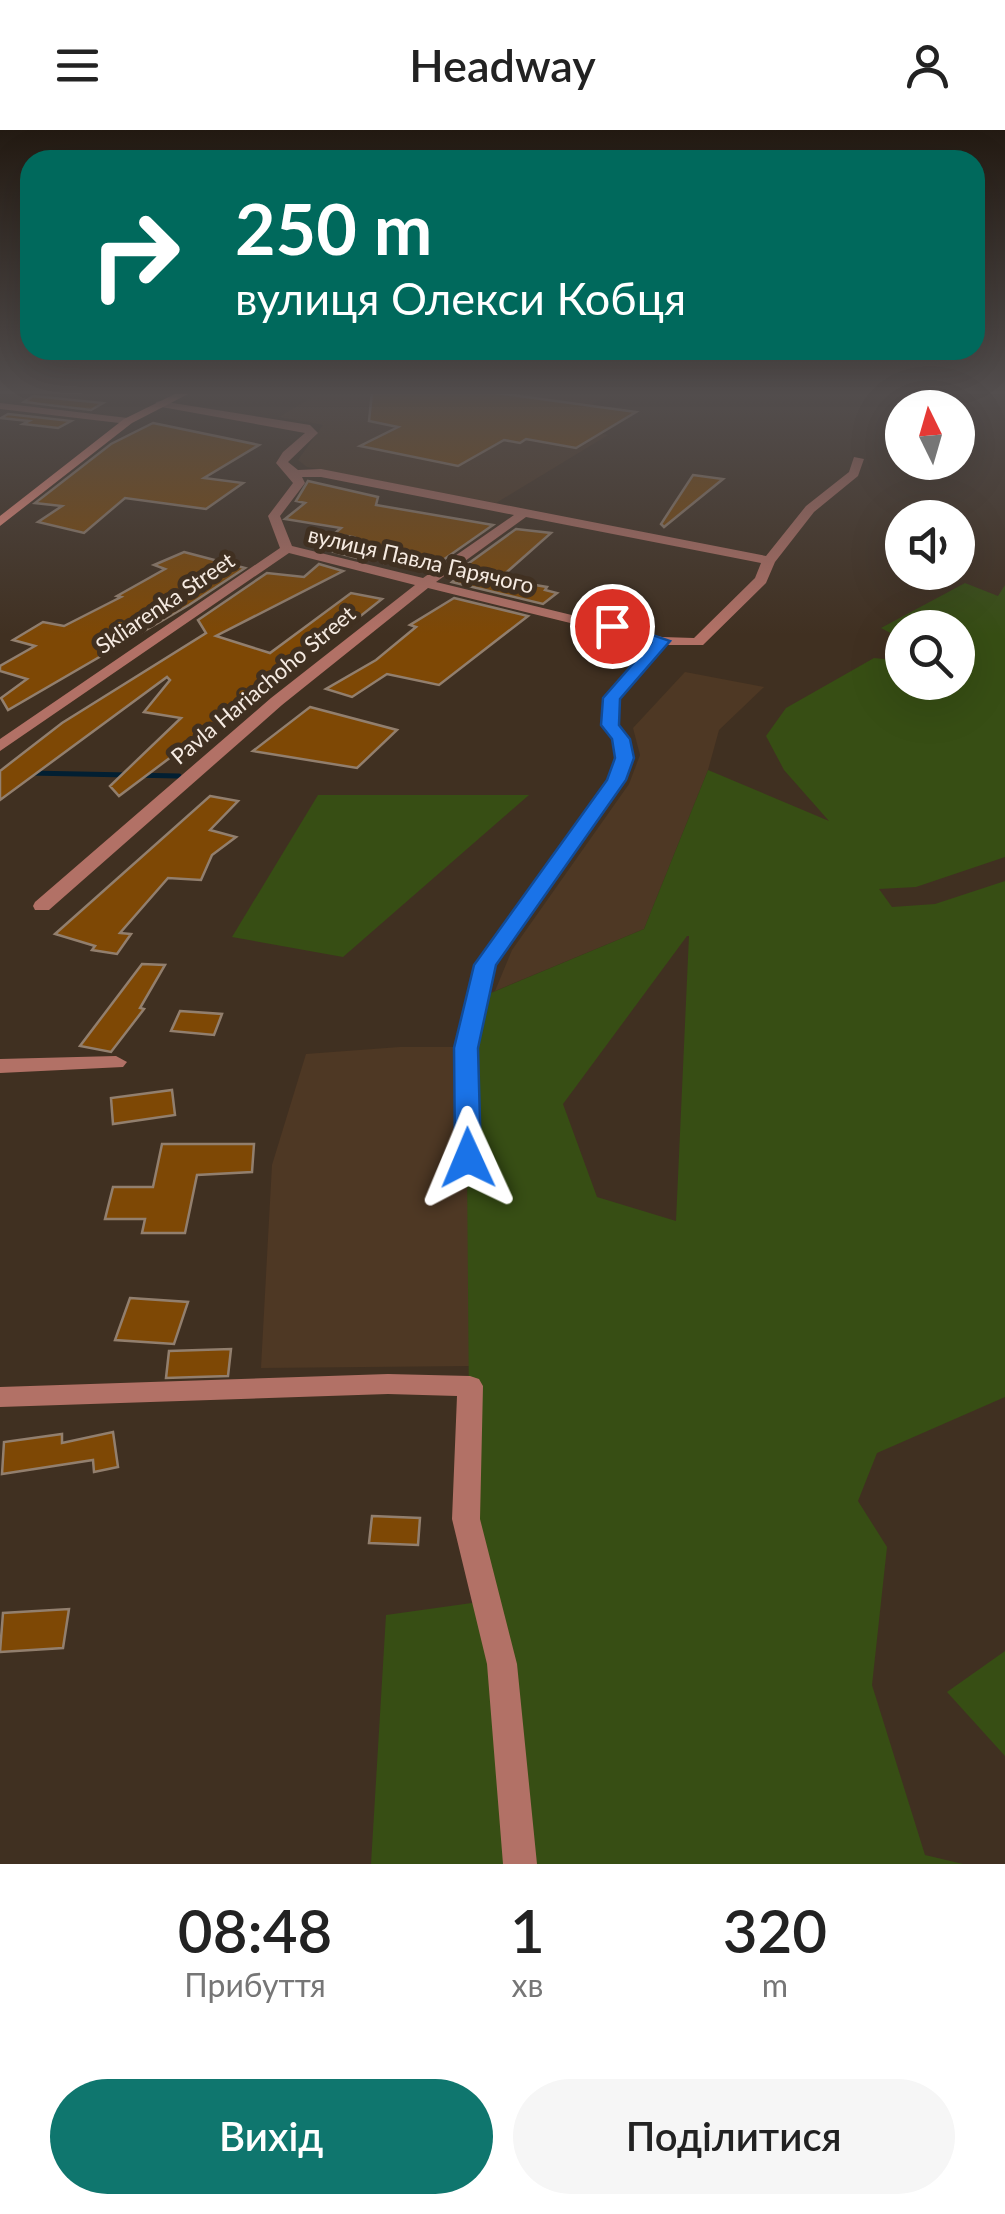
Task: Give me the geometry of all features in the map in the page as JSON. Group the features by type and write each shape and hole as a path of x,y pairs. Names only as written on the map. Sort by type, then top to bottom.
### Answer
{"street":[{"path":"0,522 62,473"},
{"path":"287,548 274,516 299,483 295,474 309,473"},
{"path":"325,473 768,561"},
{"path":"468,1158 466,1048 485,965 616,780 624,758 621,739 610,725 611,698 662,641 698,642 761,580 768,561 810,508 853,473"},
{"name":"Pavla Hariachoho Street","path":"42,906 210,758 423,581 524,514"},
{"name":"вулиця Павла Гарячого","path":"287,548 662,641"},
{"name":"Skliarenka Street","path":"0,746 287,548"},
{"path":"0,1066 116,1062"},
{"path":"0,1398 388,1384 470,1386 466,1519 502,1664 520,1864"}],"shaded area":[{"path":"338,473 546,473 496,503"},
{"path":"685,672 764,687 719,730 708,770 644,929 495,991 512,950 629,784 640,755 633,728"},
{"path":"466,1047 470,1366 261,1368 272,1165 306,1054"}],"green space":[{"path":"1005,585 1005,857 916,887 879,889 892,907 935,904 1005,881 1005,1397 877,1453 858,1501 887,1547 872,1685 925,1855 963,1864 371,1864 386,1615 486,1601 469,1409 466,1047 474,1000 644,929 708,770 829,821 784,770 766,736 786,708 874,658 885,659 885,700 975,700 975,610 915,610 952,590 975,590 975,587 998,596","holes":["689,936 676,1221 597,1197 563,1104"]},
{"path":"318,795 529,795 343,957 232,937"},
{"path":"1005,1651 1005,1756 947,1692"}],"building":[{"path":"74,473 212,473 204,478 243,483 206,509 125,498 84,533 38,522 62,506 35,503"},
{"path":"693,475 723,479 664,527 661,524"},
{"path":"308,481 378,497 376,505 493,525 433,567 390,559 384,563 378,553 364,560 334,552 353,537 334,534 341,528 285,519 305,503 296,501"},
{"path":"516,529 551,533 499,579 547,587 545,590 557,593 543,604 452,582 464,572 458,571"},
{"path":"184,552 245,568 8,710 1,698 27,679 0,671 0,666 35,646 13,640 43,622 64,626 121,597 117,596 165,569 154,565"},
{"path":"319,564 343,571 216,636 270,653 351,593 382,599 334,637 304,652 279,676 119,796 110,786 181,718 144,712 170,680 167,677 0,800 0,771 62,723 206,633 198,620 267,573 304,577"},
{"path":"454,598 528,616 439,685 387,674 352,697 326,689 376,660 416,627 410,625"},
{"path":"310,707 397,730 357,768 253,751"},
{"path":"210,796 238,801 210,830 236,837 212,855 201,880 168,878 120,933 131,934 117,954 92,950 95,946 55,934"},
{"path":"142,964 165,965 140,1008 144,1009 111,1052 80,1046"},
{"path":"180,1011 222,1014 214,1035 171,1031"},
{"path":"172,1090 175,1115 113,1124 111,1098"},
{"path":"162,1144 254,1144 252,1172 197,1175 185,1233 142,1233 145,1219 105,1219 113,1187 153,1187"},
{"path":"130,1298 188,1302 174,1344 115,1340"},
{"path":"231,1349 228,1376 166,1378 169,1351"},
{"path":"113,1432 118,1467 94,1472 93,1460 2,1474 4,1442 62,1434 62,1443"},
{"path":"372,1516 420,1518 418,1545 369,1543"},
{"path":"69,1609 63,1648 0,1652 3,1613"}],"waterway":[{"path":"29,773 179,776"}],"route":[{"path":"468,1158 466,1048 485,965 517,914 616,780 624,758 621,739 610,725 611,698 662,641 612,626"}]}
